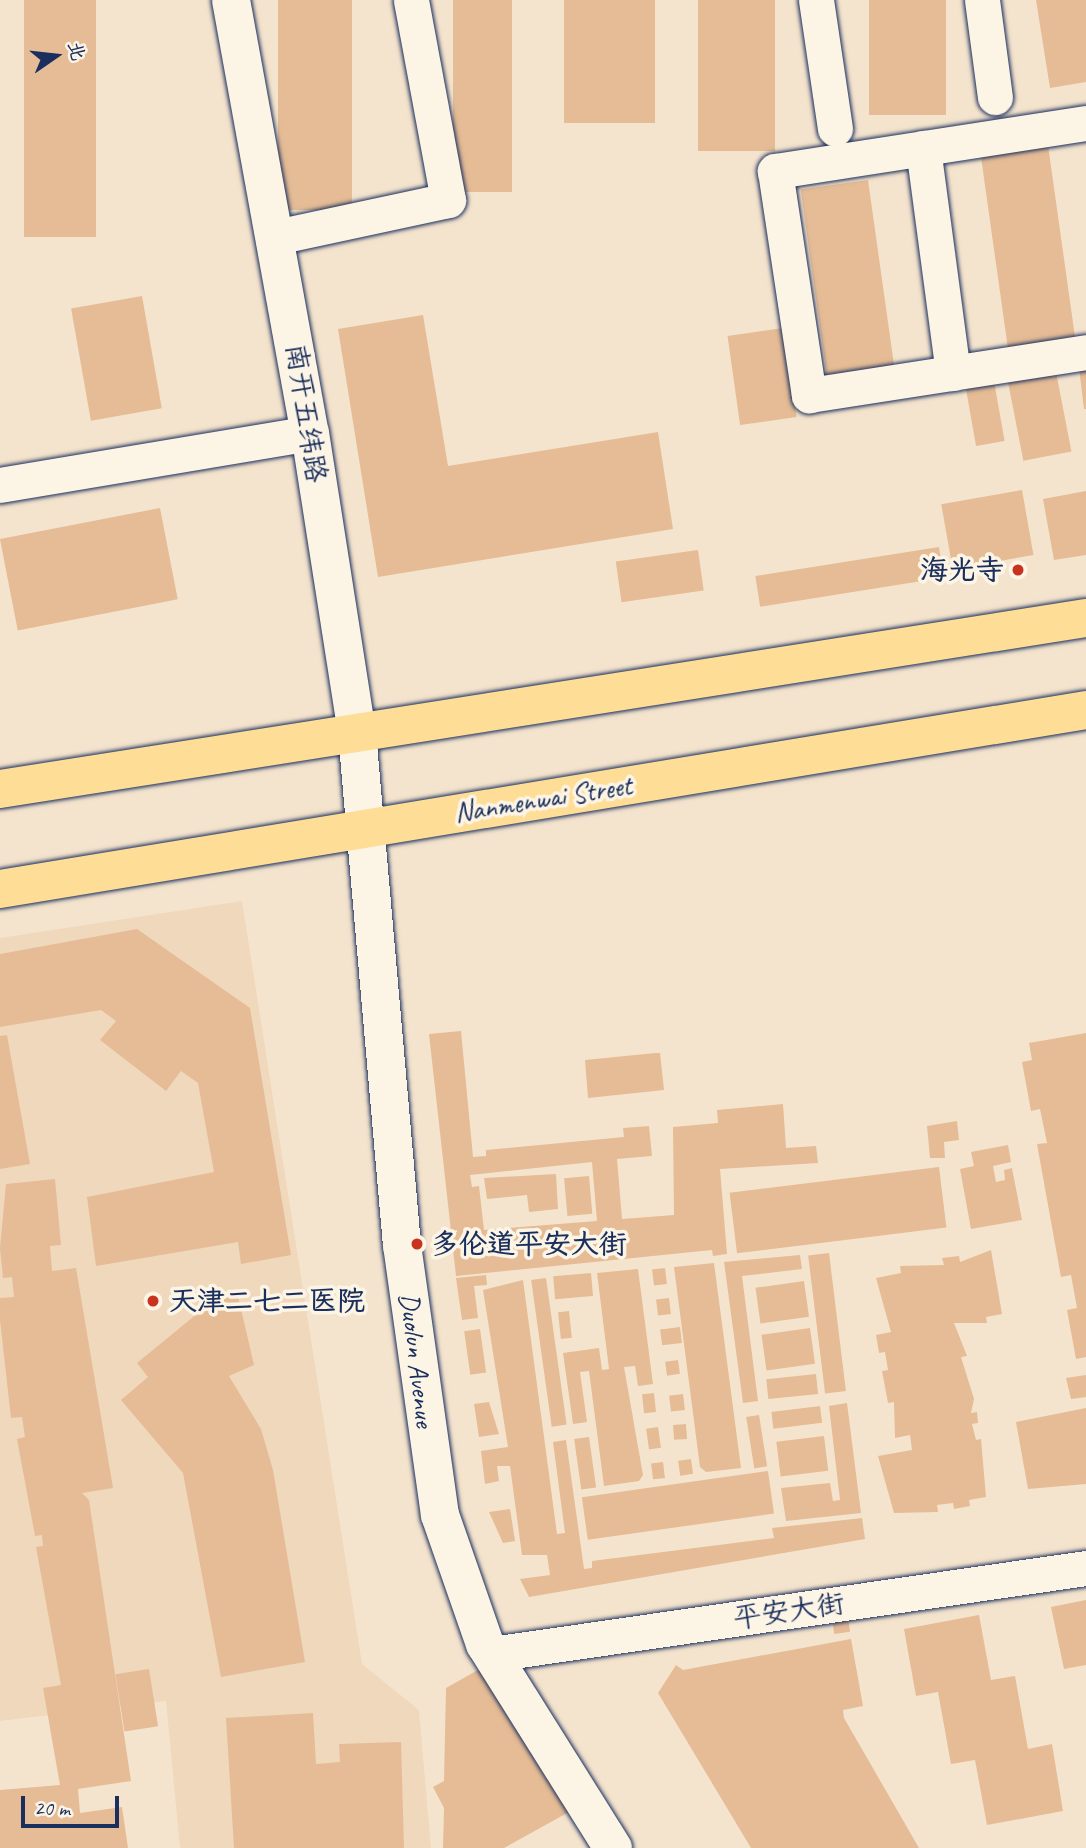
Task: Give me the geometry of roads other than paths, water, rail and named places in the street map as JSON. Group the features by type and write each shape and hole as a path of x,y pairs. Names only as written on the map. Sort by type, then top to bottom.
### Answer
{"main road":[{"name":"南开五纬路","path":"230,0 310,432 357,733 364,828"},
{"path":"0,789 1086,618"},
{"name":"Nanmenwai Street","path":"0,889 364,828 1085,716"},
{"name":"Duolun Avenue","path":"364,828 429,1452 451,1555 492,1654 613,1848"}],"street":[{"path":"275,237 448,200 411,0"},
{"path":"816,0 835,129"},
{"path":"982,0 995,97"},
{"path":"1086,123 775,171 809,395 1086,352"},
{"path":"923,148 953,373"},
{"path":"0,485 310,432"},
{"name":"平安大街","path":"492,1654 1086,1568"}],"place":[{"name":"海光寺","path":"1018,570"},
{"name":"多伦道平安大街","path":"417,1244"},
{"name":"天津二七二医院","path":"153,1301"}]}
